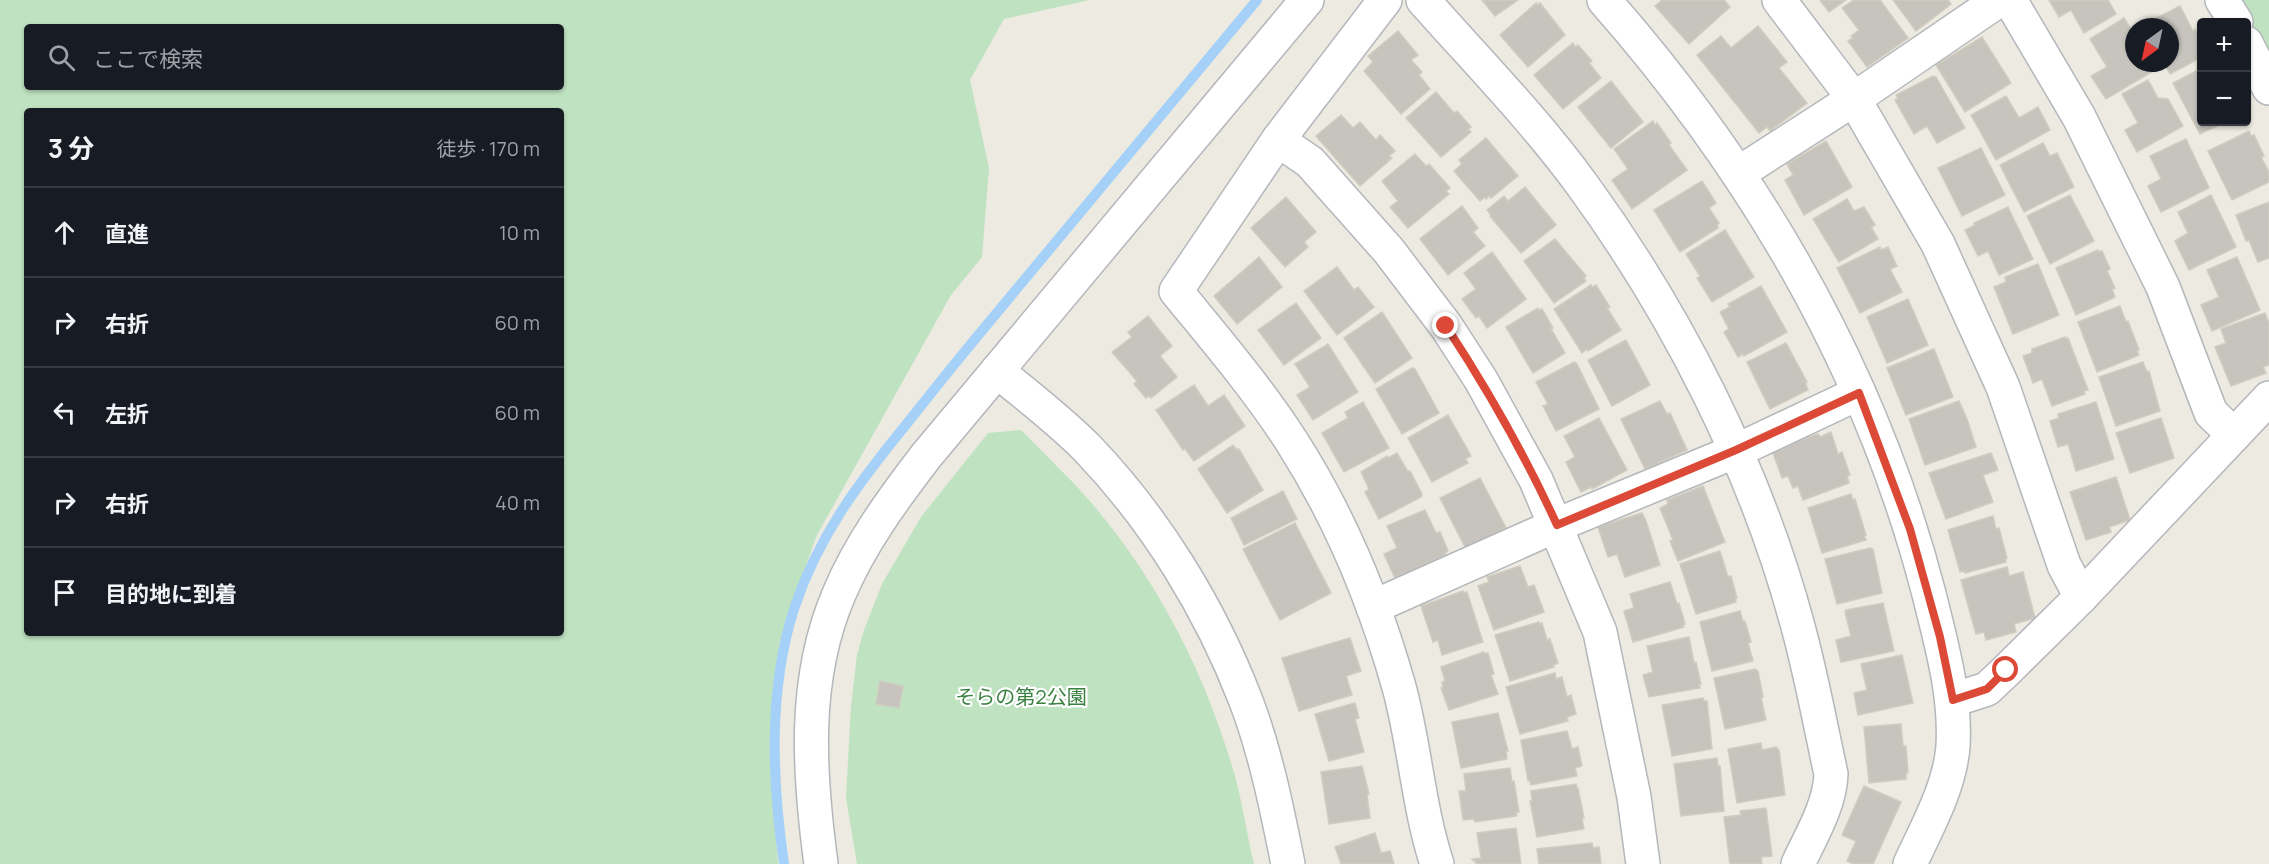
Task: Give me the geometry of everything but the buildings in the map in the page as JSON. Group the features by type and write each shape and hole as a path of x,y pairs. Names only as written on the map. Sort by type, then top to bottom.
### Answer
{"street":[{"path":"821,864 815,819 811,729 814,684 830,617 848,574 891,503 926,456 1307,0"},
{"path":"1385,0 1278,140 1176,291 1249,380 1293,443 1345,540 1373,607 1399,685 1424,819 1437,864"},
{"path":"1423,0 1582,184 1651,287 1681,340 1736,450 1762,517 1797,623 1831,774 1826,802 1798,864"},
{"path":"1604,0 1670,77 1739,173 1805,284 1859,393 1910,529 1940,637 1953,700 1954,732 1950,766 1934,812 1910,864"},
{"path":"1779,0 1854,99 1938,244 2003,387 2064,565 2081,597"},
{"path":"1739,173 1854,99 1999,0"},
{"path":"2010,0 2079,117 2163,287 2211,412 2234,435"},
{"path":"2222,0 2233,18"},
{"path":"2251,51 2269,88"},
{"path":"1278,140 1310,162 1389,251 1446,326 1513,435 1557,525 1600,632 1634,797 1643,864"},
{"path":"997,371 1058,420 1114,478 1155,531 1198,599 1222,645 1247,703 1266,763 1288,864"},
{"path":"1373,607 1557,525 1736,450 1859,393"},
{"path":"1953,700 1987,689 2081,597 2269,398"}],"green space":[{"path":"0,0 1089,0 1004,19 970,80 989,168 982,257 951,295 817,535 788,614 780,644 772,709 770,760 778,864 0,864"},
{"path":"2236,0 2269,0 2269,60 2251,27 2251,18 2246,18"},
{"name":"そらの第2公園","path":"1021,430 1080,490 1112,529 1135,559 1174,625 1207,694 1220,730 1235,778 1254,864 857,864 846,798 851,706 857,655 864,630 882,584 921,517 988,433"}],"waterway":[{"path":"784,864 775,768 776,704 780,672 794,609 828,532 874,465 943,379 1257,0"}],"route":[{"path":"1446,326 1513,435 1557,525 1736,450 1859,393 1910,529 1940,637 1953,700 1987,689 2006,670"}]}
